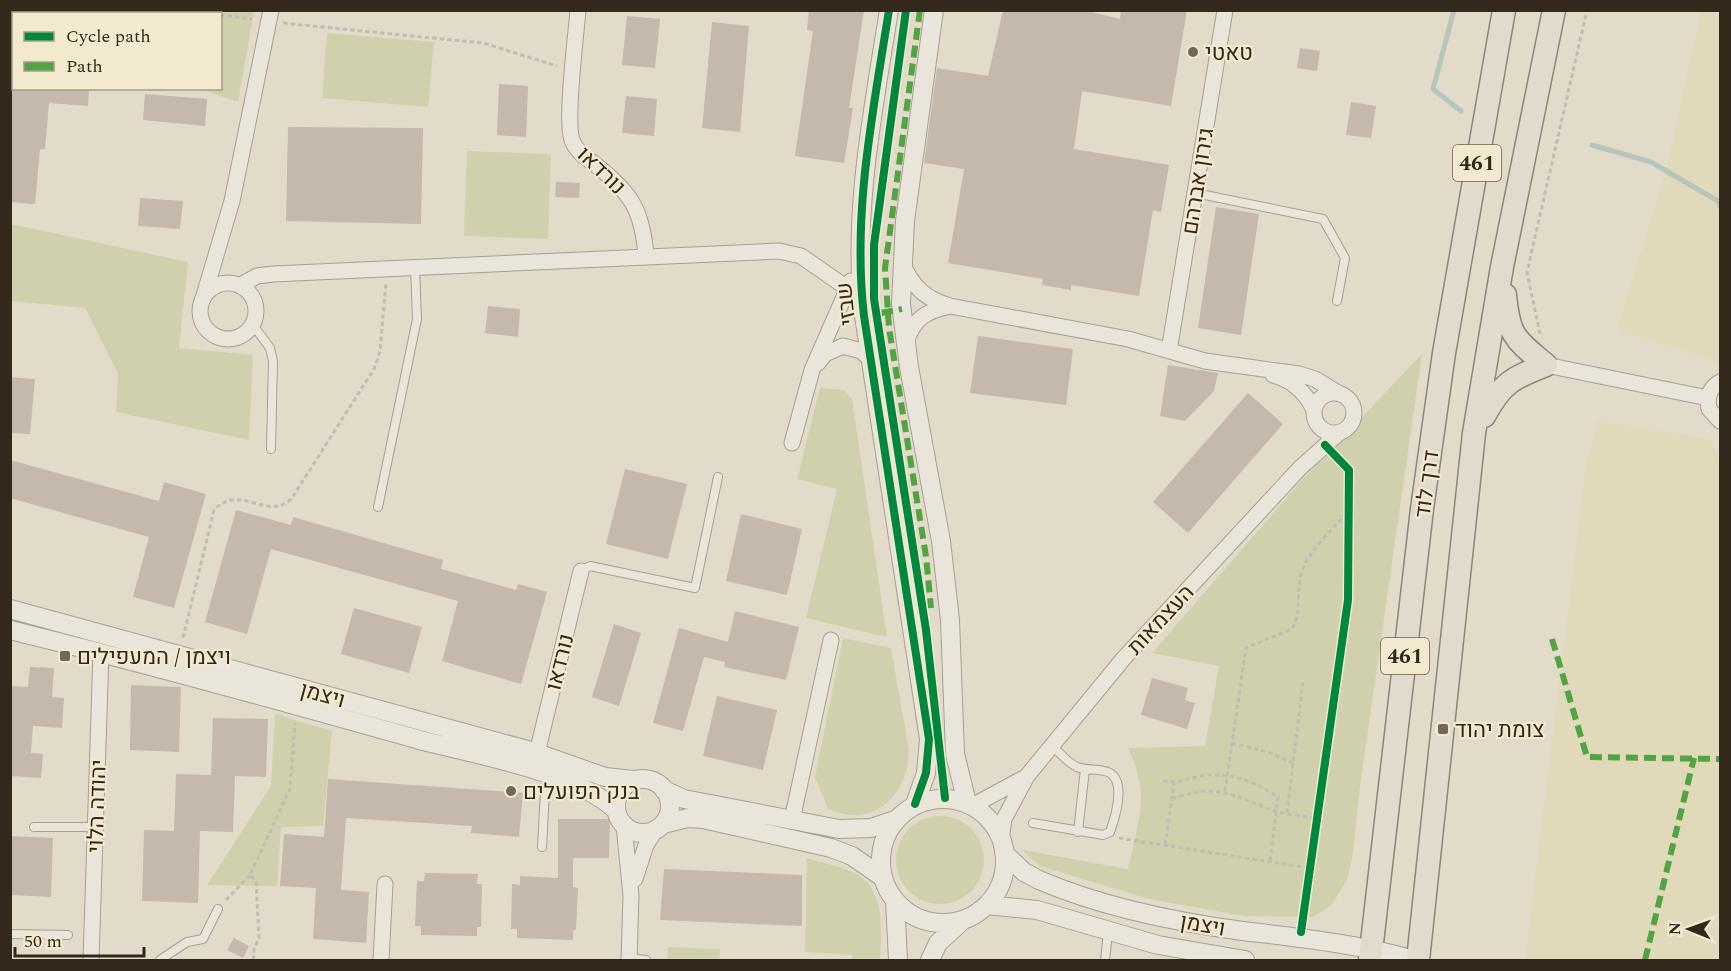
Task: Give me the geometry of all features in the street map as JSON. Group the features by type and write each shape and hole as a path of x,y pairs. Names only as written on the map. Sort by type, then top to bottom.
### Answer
{"main road":[{"name":"דרך לוד","path":"1371,954 1422,509 1444,353 1504,10"},
{"name":"461","path":"1416,960 1474,433 1502,267 1554,10"},
{"path":"1474,433 1496,392 1511,378 1546,365 1519,342 1508,323 1502,267"}],"street":[{"name":"נורדאו","path":"578,10 571,138 576,149 618,182 638,210 644,226 646,255"},
{"name":"שבזי","path":"889,10 861,197 859,264 870,359 928,739 926,773 915,804"},
{"path":"934,10 901,260 901,304 906,345 941,541 950,620 955,754 970,804"},
{"name":"גירון אברהם","path":"1168,351 1225,10"},
{"path":"220,242 222,265 237,284 253,298 256,306 253,325 238,337 219,337 205,325 201,316 203,299 232,201 271,16"},
{"path":"203,299 215,286 237,284 257,276 273,274 646,255 778,251 801,256 847,288"},
{"path":"901,260 909,277 920,292 932,301 1106,335 1205,361 1299,374 1315,379 1350,400 1355,413 1350,426 1339,433 1326,432 1315,416 1308,396 1280,377 1258,370"},
{"path":"792,442 812,370 859,264"},
{"path":"906,345 910,329 922,316 950,306"},
{"path":"812,370 825,354 843,346 861,351 870,359"},
{"path":"1546,365 1708,398"},
{"path":"1720,382 1710,391 1708,398 1709,409 1720,421"},
{"path":"1315,416 1316,404 1326,395 1338,393"},
{"name":"העצמאות","path":"1300,468 1311,448 1315,416"},
{"name":"העצמאות","path":"1003,846 1004,819 1027,776 1124,658 1300,468 1339,433"},
{"name":"נורדאו","path":"537,753 580,572"},
{"name":"ויצמן","path":"10,609 537,753 605,777 634,780"},
{"name":"ויצמן","path":"10,630 101,652 554,777 606,801 620,818"},
{"path":"792,820 831,640"},
{"name":"יהודה הלוי","path":"91,960 101,652"},
{"name":"העצמאות","path":"970,804 1013,786 1027,776"},
{"path":"629,959 631,896 616,801 622,789 634,780 651,781 684,799 847,830 871,828 895,820 915,804 945,798 970,804 985,814 996,828 1003,846 1003,877 997,892 987,905 964,920 939,943 930,960"},
{"path":"631,896 638,864 660,827 669,804 664,790"},
{"path":"620,818 640,833 673,820 703,819 831,848 860,860 882,877 895,900 910,914 925,921 942,923 964,920"},
{"path":"882,877 882,849 895,820"},
{"name":"ויצמן","path":"1003,846 1024,872 1039,880 1141,912 1371,954 1416,960"},
{"path":"381,960 385,884"},
{"path":"895,900 898,960"},
{"name":"ויצמן","path":"987,905 1037,910 1158,945 1245,960"}],"lane":[{"path":"1195,193 1323,219 1344,258 1337,301"},
{"path":"378,507 417,319 415,268"},
{"path":"253,325 270,348 273,361 271,449"},
{"path":"580,572 590,566 695,588 718,477"},
{"path":"1033,823 1103,835 1110,832 1113,823 1118,787 1116,779 1109,772 1076,767 1052,746"},
{"path":"1078,832 1085,769"},
{"path":"542,847 545,791 554,777"},
{"path":"34,827 95,827"},
{"path":"160,960 187,942 203,939 218,909"},
{"path":"1105,960 1108,931"},
{"path":"10,934 68,935"},
{"path":"629,959 646,960"}],"path":[{"path":"1546,365 1527,272 1587,10"},
{"path":"222,15 271,16 483,44 573,71"},
{"path":"179,655 214,510 223,501 231,498 276,507 286,505 292,498 374,369 380,351 388,269"},
{"path":"1226,791 1246,648 1292,629 1300,600 1301,573 1313,553 1349,510"},
{"path":"1287,813 1303,682"},
{"path":"218,909 250,875 290,789 296,705"},
{"path":"1232,743 1268,752 1293,763"},
{"path":"1163,781 1174,783 1203,776 1228,776 1262,786 1278,797 1270,862"},
{"path":"1164,845 1174,783"},
{"path":"1172,799 1187,794 1226,791 1276,811 1317,818"},
{"path":"1103,835 1310,868"},
{"path":"250,875 256,882 259,938 254,949 253,960"}],"shaded area":[{"path":"1701,11 1720,11 1720,372 1714,361 1617,330 1666,171"},
{"path":"1598,421 1710,439 1720,459 1720,960 1525,960 1586,464"}],"green space":[{"path":"11,10 254,11 238,102 204,90 222,90 222,12 12,12 11,21"},
{"path":"327,33 434,42 428,107 322,98"},
{"path":"467,151 551,154 548,239 464,236"},
{"path":"11,224 188,262 179,348 253,355 249,440 116,412 118,374 85,308 11,301"},
{"path":"1422,354 1360,787 1353,853 1347,880 1331,906 1313,917 1244,916 1149,899 1040,866 1022,850 1128,869 1138,822 1141,794 1135,765 1128,748 1205,746 1219,666 1152,653 1301,481"},
{"path":"820,388 844,390 852,399 887,637 806,618 837,489 797,479"},
{"path":"843,638 891,648 909,750 907,767 895,794 874,811 860,815 828,809 815,777"},
{"path":"275,714 332,731 323,826 281,827 277,886 207,885 271,786"},
{"path":"940,816 957,819 971,829 981,843 984,860 981,877 971,891 957,901 940,904 923,901 909,891 899,877 896,860 899,843 909,829 923,819"},
{"path":"807,858 851,871 866,881 873,891 880,913 880,960 852,960 852,955 805,952"},
{"path":"668,947 720,949 719,960 667,960"}],"building":[{"path":"809,10 864,10 849,108 853,108 844,163 795,156 813,31 807,30"},
{"path":"1003,10 1083,10 1120,19 1121,10 1187,10 1171,106 1082,91 1074,149 1169,165 1161,212 1153,210 1139,296 1071,285 1071,290 1042,285 1043,279 948,263 964,169 924,163 937,68 988,76"},
{"path":"627,16 660,19 655,68 622,65"},
{"path":"712,22 749,26 740,132 702,128"},
{"path":"1300,48 1320,51 1317,71 1297,68"},
{"path":"499,84 528,86 526,137 497,135"},
{"path":"10,88 12,90 89,90 88,106 49,103 45,149 40,149 35,204 10,202"},
{"path":"145,94 207,99 205,126 143,120"},
{"path":"626,96 657,99 654,136 622,133"},
{"path":"1351,102 1376,106 1371,138 1346,135"},
{"path":"288,127 423,128 421,224 286,221"},
{"path":"556,182 580,183 579,198 555,197"},
{"path":"140,198 183,201 180,229 138,226"},
{"path":"1216,207 1259,214 1241,335 1198,328"},
{"path":"488,306 520,309 518,337 485,333"},
{"path":"978,336 1073,349 1066,405 970,393"},
{"path":"1168,365 1218,373 1214,391 1185,421 1160,416"},
{"path":"10,377 35,379 30,434 10,433"},
{"path":"1248,393 1283,424 1188,533 1153,502"},
{"path":"10,460 159,501 164,482 206,494 174,608 133,597 149,537 10,498"},
{"path":"625,469 687,484 668,559 606,544"},
{"path":"236,510 291,525 293,517 443,560 441,569 516,590 518,584 547,592 521,684 442,661 458,601 271,549 247,634 205,622"},
{"path":"741,514 802,529 787,595 726,581"},
{"path":"354,608 422,627 409,673 341,654"},
{"path":"735,611 799,627 786,680 724,667 725,662 704,657 683,731 653,723 679,628 728,642"},
{"path":"614,624 641,633 619,706 592,697"},
{"path":"30,667 54,668 52,697 64,698 62,728 33,726 31,753 43,754 41,778 10,776 10,686 28,687"},
{"path":"1152,678 1188,688 1185,700 1195,703 1187,729 1141,715"},
{"path":"131,685 181,687 179,752 130,750"},
{"path":"717,696 777,710 763,770 703,756"},
{"path":"213,718 268,719 266,777 235,776 233,832 200,831 198,903 142,901 144,830 174,831 176,774 211,775"},
{"path":"328,779 523,793 519,837 471,833 472,826 346,818 341,890 369,892 366,943 313,939 316,888 280,886 284,834 324,837"},
{"path":"558,819 610,819 609,858 573,858 573,887 578,888 576,930 573,930 573,940 517,938 517,929 511,929 512,884 520,885 520,876 558,878"},
{"path":"10,836 53,838 51,897 10,895"},
{"path":"664,869 802,875 802,926 660,920"},
{"path":"425,873 478,874 477,884 482,884 481,927 477,927 477,936 421,935 421,926 415,926 417,881 424,881"},
{"path":"234,938 249,946 243,958 227,950"}],"waterway":[{"path":"1454,10 1433,89 1461,111"},
{"path":"1592,145 1651,162 1718,201 1720,206"}],"marked path":[{"path":"920,10 885,268 889,328 926,556 931,608"},
{"path":"881,313 902,309"},
{"path":"1552,639 1587,757 1720,759"},
{"path":"1645,960 1694,758"}],"cycle path":[{"path":"889,10 871,124 862,201 861,277 864,316 929,739 926,773 915,804"},
{"path":"906,10 874,245 874,299 926,630 945,798"},
{"path":"1301,932 1348,600 1349,470 1325,445"}],"place":[{"name":"טאטי","path":"1193,52"},
{"name":"ויצמן / המעפילים","path":"65,656"},
{"name":"צומת יהוד","path":"1443,729"},
{"name":"בנק הפועלים","path":"511,791"}]}
